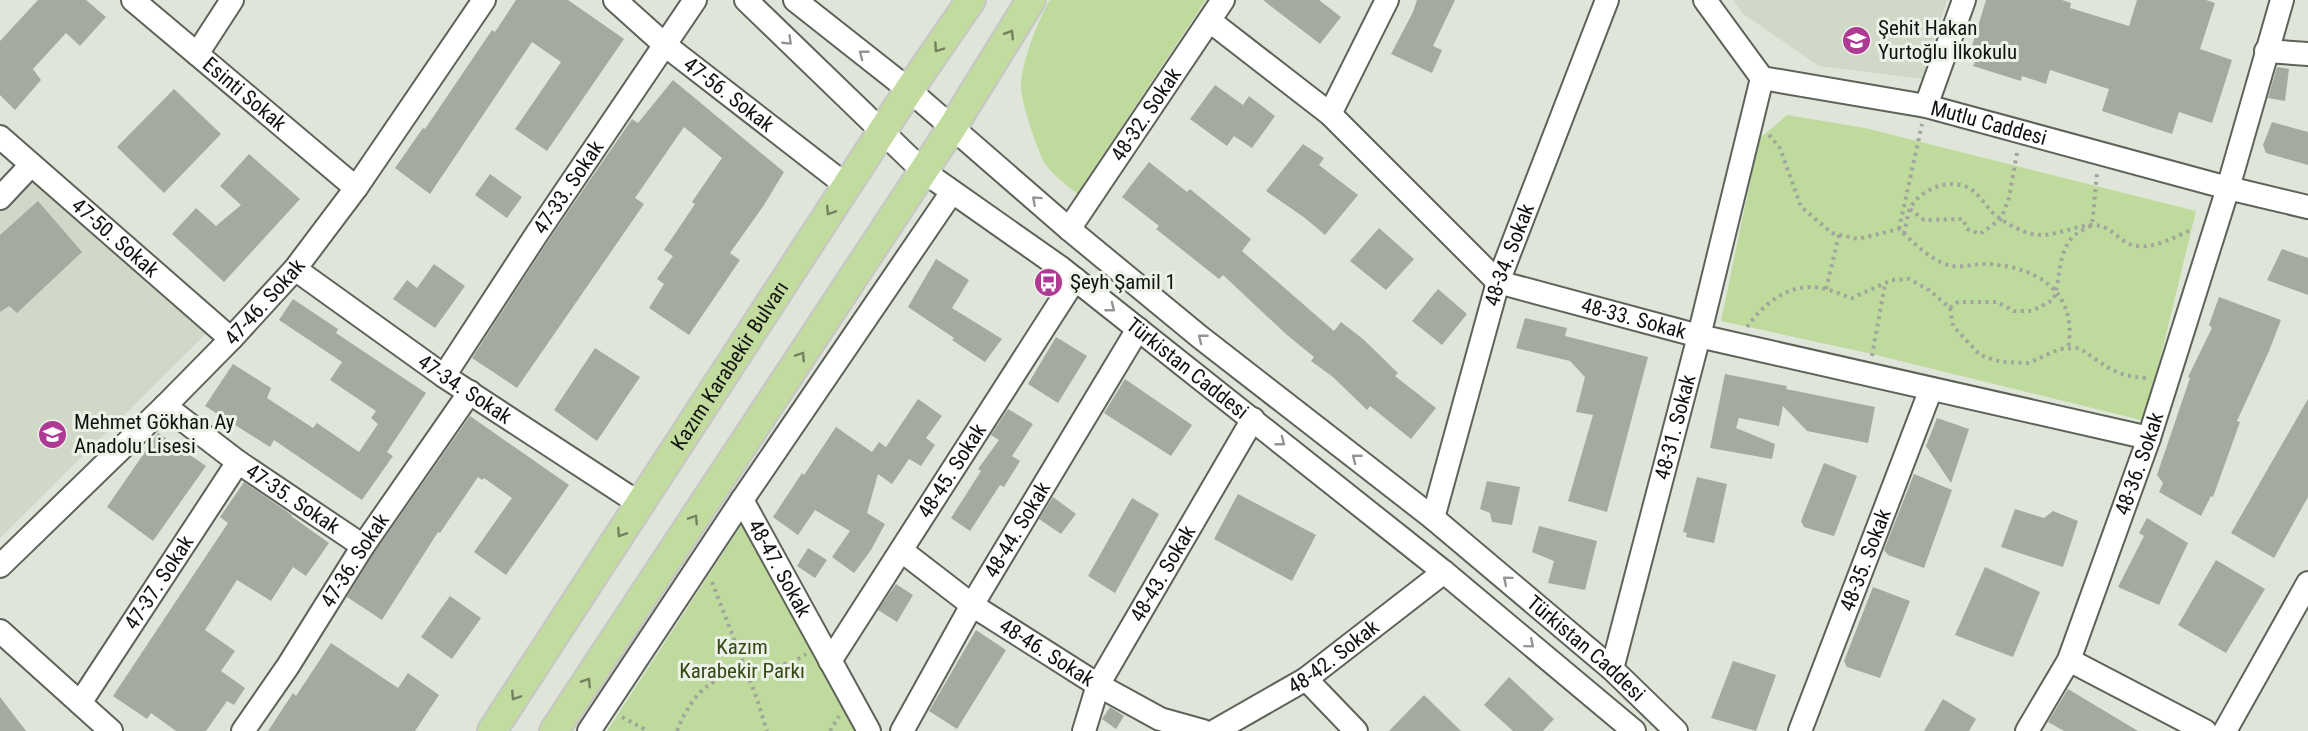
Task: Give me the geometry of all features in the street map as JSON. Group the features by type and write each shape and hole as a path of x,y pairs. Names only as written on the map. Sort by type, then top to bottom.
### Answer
{"main road":[{"name":"Kazım Karabekir Bulvarı","path":"492,731 909,90 971,0"},
{"path":"554,731 953,126 1031,0"}],"street":[{"name":"Esinti Sokak","path":"133,0 356,188"},
{"path":"197,54 232,0"},
{"name":"47-46. Sokak","path":"0,566 165,406 295,269 356,188 484,0"},
{"name":"47-56. Sokak","path":"615,0 665,45 847,186"},
{"name":"47-33. Sokak","path":"444,376 695,0"},
{"name":"Türkistan Caddesi","path":"746,0 923,171 1076,279 1194,376 1253,419 1444,572 1634,731"},
{"name":"Türkistan Caddesi","path":"795,0 953,126 1069,229 1200,337 1433,518 1612,669 1676,731"},
{"name":"48-32. Sokak","path":"1069,229 1223,0"},
{"path":"1330,114 1387,0"},
{"name":"48-34. Sokak","path":"1433,518 1498,282 1608,0"},
{"path":"1705,0 1762,78"},
{"path":"1926,106 1964,0"},
{"name":"48-36. Sokak","path":"2027,731 2068,660 2150,438 2219,218 2282,0"},
{"name":"48-33. Sokak","path":"1210,21 1330,114 1498,282 1699,336 2150,438"},
{"path":"2266,51 2308,54"},
{"name":"Mutlu Caddesi","path":"1762,78 1926,106 2228,188 2308,207"},
{"name":"48-31. Sokak","path":"1612,669 1699,336 1762,78"},
{"name":"47-50. Sokak","path":"0,137 231,339"},
{"path":"0,198 31,165"},
{"path":"589,731 742,500 952,192"},
{"name":"47-34. Sokak","path":"295,269 444,376 640,504"},
{"name":"48-45. Sokak","path":"826,652 902,551 1076,279"},
{"name":"48-44. Sokak","path":"902,731 972,605 1138,329"},
{"name":"48-35. Sokak","path":"1800,731 1931,389"},
{"name":"47-36. Sokak","path":"243,731 288,666 363,546 470,392"},
{"name":"47-35. Sokak","path":"165,406 238,462 363,546"},
{"name":"48-43. Sokak","path":"1084,731 1098,685 1253,419"},
{"name":"47-37. Sokak","path":"80,703 238,462"},
{"name":"48-47. Sokak","path":"742,500 869,731"},
{"name":"48-46. Sokak","path":"902,551 972,605 1098,685 1161,719 1203,731"},
{"name":"48-42. Sokak","path":"1215,731 1306,679 1444,572"},
{"path":"2225,731 2308,583"},
{"path":"0,631 111,731"},
{"path":"2068,660 2205,731"},
{"path":"1306,679 1356,731"}],"path":[{"path":"1899,229 1926,106"},
{"path":"1753,116 1780,148 1801,207 1832,233 1858,239 1899,229"},
{"path":"1910,210 1924,220 1964,219 1967,229 1980,234 2001,219 2009,198 2020,131"},
{"path":"2092,225 2100,153"},
{"path":"1904,234 1910,210 1922,194 1943,184 1967,187 2010,226 2032,234 2055,234 2092,225 2107,227 2132,245 2146,246 2168,240 2219,218"},
{"path":"1950,308 1958,302 1977,301 1997,302 2014,311 2032,311 2053,300 2059,284 2060,263 2072,238 2092,225"},
{"path":"1899,229 1928,254 1946,264 1963,267 1988,264 2025,270 2057,291 2065,302 2071,331 2068,349"},
{"path":"1826,289 1839,235"},
{"path":"1743,332 1759,309 1780,295 1798,287 1826,289 1852,298 1892,280 1909,279 1929,290 1950,308 1953,326 1980,355 2001,362 2028,363 2060,349 2079,348 2109,370 2132,377 2155,378"},
{"path":"1869,375 1885,284"},
{"path":"703,559 767,731"},
{"path":"676,731 685,711 697,694 717,679 826,652"},
{"path":"620,716 648,731"}],"shaded area":[{"name":"Şehit Hakan Yurtoğlu İlkokulu","path":"1733,0 1947,0 1922,79 1819,66 1742,13"},
{"name":"Mehmet Gökhan Ay Anadolu Lisesi","path":"28,169 211,329 0,538 0,203"}],"green space":[{"path":"1050,0 1206,0 1077,194 1044,162 1022,95 1022,78 1027,55"},
{"path":"1787,115 1865,128 2196,211 2145,421 1868,353 1721,321 1759,139"},
{"name":"Kazım Karabekir Parkı","path":"744,521 864,731 607,731"}],"building":[{"path":"38,0 86,0 106,17 80,46 66,33 33,69 41,80 15,110 0,95 0,41"},
{"path":"516,0 568,0 624,39 547,151 515,129 561,62 532,42 430,194 395,168 423,128 425,129 492,30 495,32"},
{"path":"1263,0 1319,0 1341,17 1320,44"},
{"path":"1417,0 1455,0 1433,46 1442,50 1432,73 1391,54"},
{"path":"1986,0 2062,0 2071,3 2070,8 2129,26 2137,0 2206,0 2215,3 2200,49 2232,60 2212,123 2179,112 2172,134 2102,111 2109,89 2050,70 2046,84 2022,76 2021,81 1973,66 1975,62 1968,59"},
{"path":"2277,67 2289,69 2285,101 2268,98"},
{"path":"673,80 784,172 730,253 740,260 689,335 649,308 664,284 657,279 673,256 664,250 695,204 692,202 722,158 684,127 635,198 644,204 517,388 472,358 550,238 632,119 638,123"},
{"path":"1215,85 1243,105 1249,96 1275,116 1252,148 1234,136 1227,146 1190,119"},
{"path":"174,89 221,134 164,193 117,147"},
{"path":"2272,122 2308,132 2308,165 2266,153 2263,145"},
{"path":"1303,144 1324,158 1319,165 1358,195 1325,235 1266,191"},
{"path":"249,154 300,199 224,282 172,234 196,208 216,226 241,205 220,186"},
{"path":"1149,162 1187,192 1190,189 1251,239 1242,251 1334,331 1341,322 1363,339 1398,373 1395,376 1436,408 1411,439 1370,406 1367,410 1333,377 1311,361 1314,357 1223,275 1219,279 1156,229 1159,226 1122,197"},
{"path":"490,174 522,197 507,218 475,195"},
{"path":"38,201 82,252 17,313 9,306 0,312 0,235"},
{"path":"1379,228 1414,259 1386,290 1350,261"},
{"path":"2282,249 2308,258 2308,295 2267,280"},
{"path":"936,259 969,280 952,308 1002,339 985,362 908,307"},
{"path":"434,264 465,286 435,328 393,299 407,280 417,288"},
{"path":"1438,289 1467,314 1442,345 1412,321"},
{"path":"2219,297 2281,320 2237,421 2240,422 2213,497 2211,496 2201,516 2159,492 2163,483 2157,475 2190,378 2188,377 2212,328 2209,325"},
{"path":"293,299 338,329 336,333 426,393 387,452 393,456 362,500 274,440 270,447 205,406 233,364 271,388 267,398 313,428 317,423 359,452 378,424 371,418 376,411 330,380 342,362 279,320"},
{"path":"1525,318 1567,328 1565,336 1648,357 1607,512 1568,501 1593,415 1576,412 1585,377 1570,361 1516,348"},
{"path":"1056,337 1087,356 1058,403 1028,384"},
{"path":"595,348 640,377 597,441 554,410"},
{"path":"1725,374 1875,407 1868,443 1807,431 1783,406 1779,426 1739,418 1736,428 1775,444 1772,459 1710,448"},
{"path":"1125,379 1192,425 1171,456 1104,413"},
{"path":"918,399 942,416 926,438 935,445 921,466 909,459 892,484 878,474 867,513 885,524 871,550 854,573 832,557 850,531 815,510 798,535 773,517 836,427 872,452 879,442 886,447"},
{"path":"2308,399 2308,497 2274,558 2231,533"},
{"path":"1008,409 1033,424 1012,456 1020,461 1004,487 1000,485 970,531 951,518 981,471 978,469 999,440 991,435"},
{"path":"470,416 569,485 506,575 474,552 512,498 484,478 482,480 478,477 440,533 438,532 382,620 347,597 374,553"},
{"path":"1937,418 1969,429 1951,483 1926,446"},
{"path":"158,433 206,466 153,541 107,507"},
{"path":"1824,463 1857,476 1834,536 1804,527 1801,521"},
{"path":"1914,474 1952,490 1924,568 1888,555 1884,550"},
{"path":"1697,477 1727,484 1714,543 1686,537 1687,533 1683,532"},
{"path":"1487,481 1520,487 1512,525 1492,522 1490,513 1480,509"},
{"path":"244,482 329,543 306,576 293,567 271,601 237,580 205,630 235,651 221,671 245,688 234,705 227,701 206,731 176,731 151,713 147,719 113,696 228,523 220,517"},
{"path":"1238,494 1316,535 1292,581 1214,539"},
{"path":"1053,497 1076,514 1061,534 1039,519"},
{"path":"1132,498 1159,514 1115,593 1088,576"},
{"path":"2015,509 2044,518 2053,511 2078,521 2063,567 2001,547"},
{"path":"2147,518 2188,543 2159,605 2118,587 2144,536 2139,533"},
{"path":"1539,526 1597,541 1585,590 1548,583 1554,561 1532,552"},
{"path":"808,548 827,560 815,578 797,566"},
{"path":"2216,560 2265,589 2226,653 2178,625"},
{"path":"1985,567 2040,592 2013,657 1955,635"},
{"path":"896,584 913,595 897,622 878,610"},
{"path":"1873,587 1910,601 1880,678 1847,667 1844,661"},
{"path":"450,596 481,618 452,659 421,637"},
{"path":"976,630 1006,650 957,729 929,711"},
{"path":"331,643 398,688 408,673 439,695 415,731 268,731 293,693 296,696"},
{"path":"1733,661 1776,675 1756,731 1711,718"},
{"path":"1509,677 1554,719 1543,731 1513,731 1484,705"},
{"path":"2068,689 2138,731 2064,731 2048,722"},
{"path":"1424,695 1461,731 1389,731"},
{"path":"0,697 26,731 0,731"},
{"path":"1943,699 1976,719 1969,731 1924,731"},
{"path":"1110,707 1124,716 1116,729 1102,719"}],"place":[{"name":"Şehit Hakan Yurtoğlu İlkokulu","path":"1857,40"},
{"name":"Şeyh Şamil 1","path":"1049,282"},
{"name":"Mehmet Gökhan Ay Anadolu Lisesi","path":"53,434"}]}
